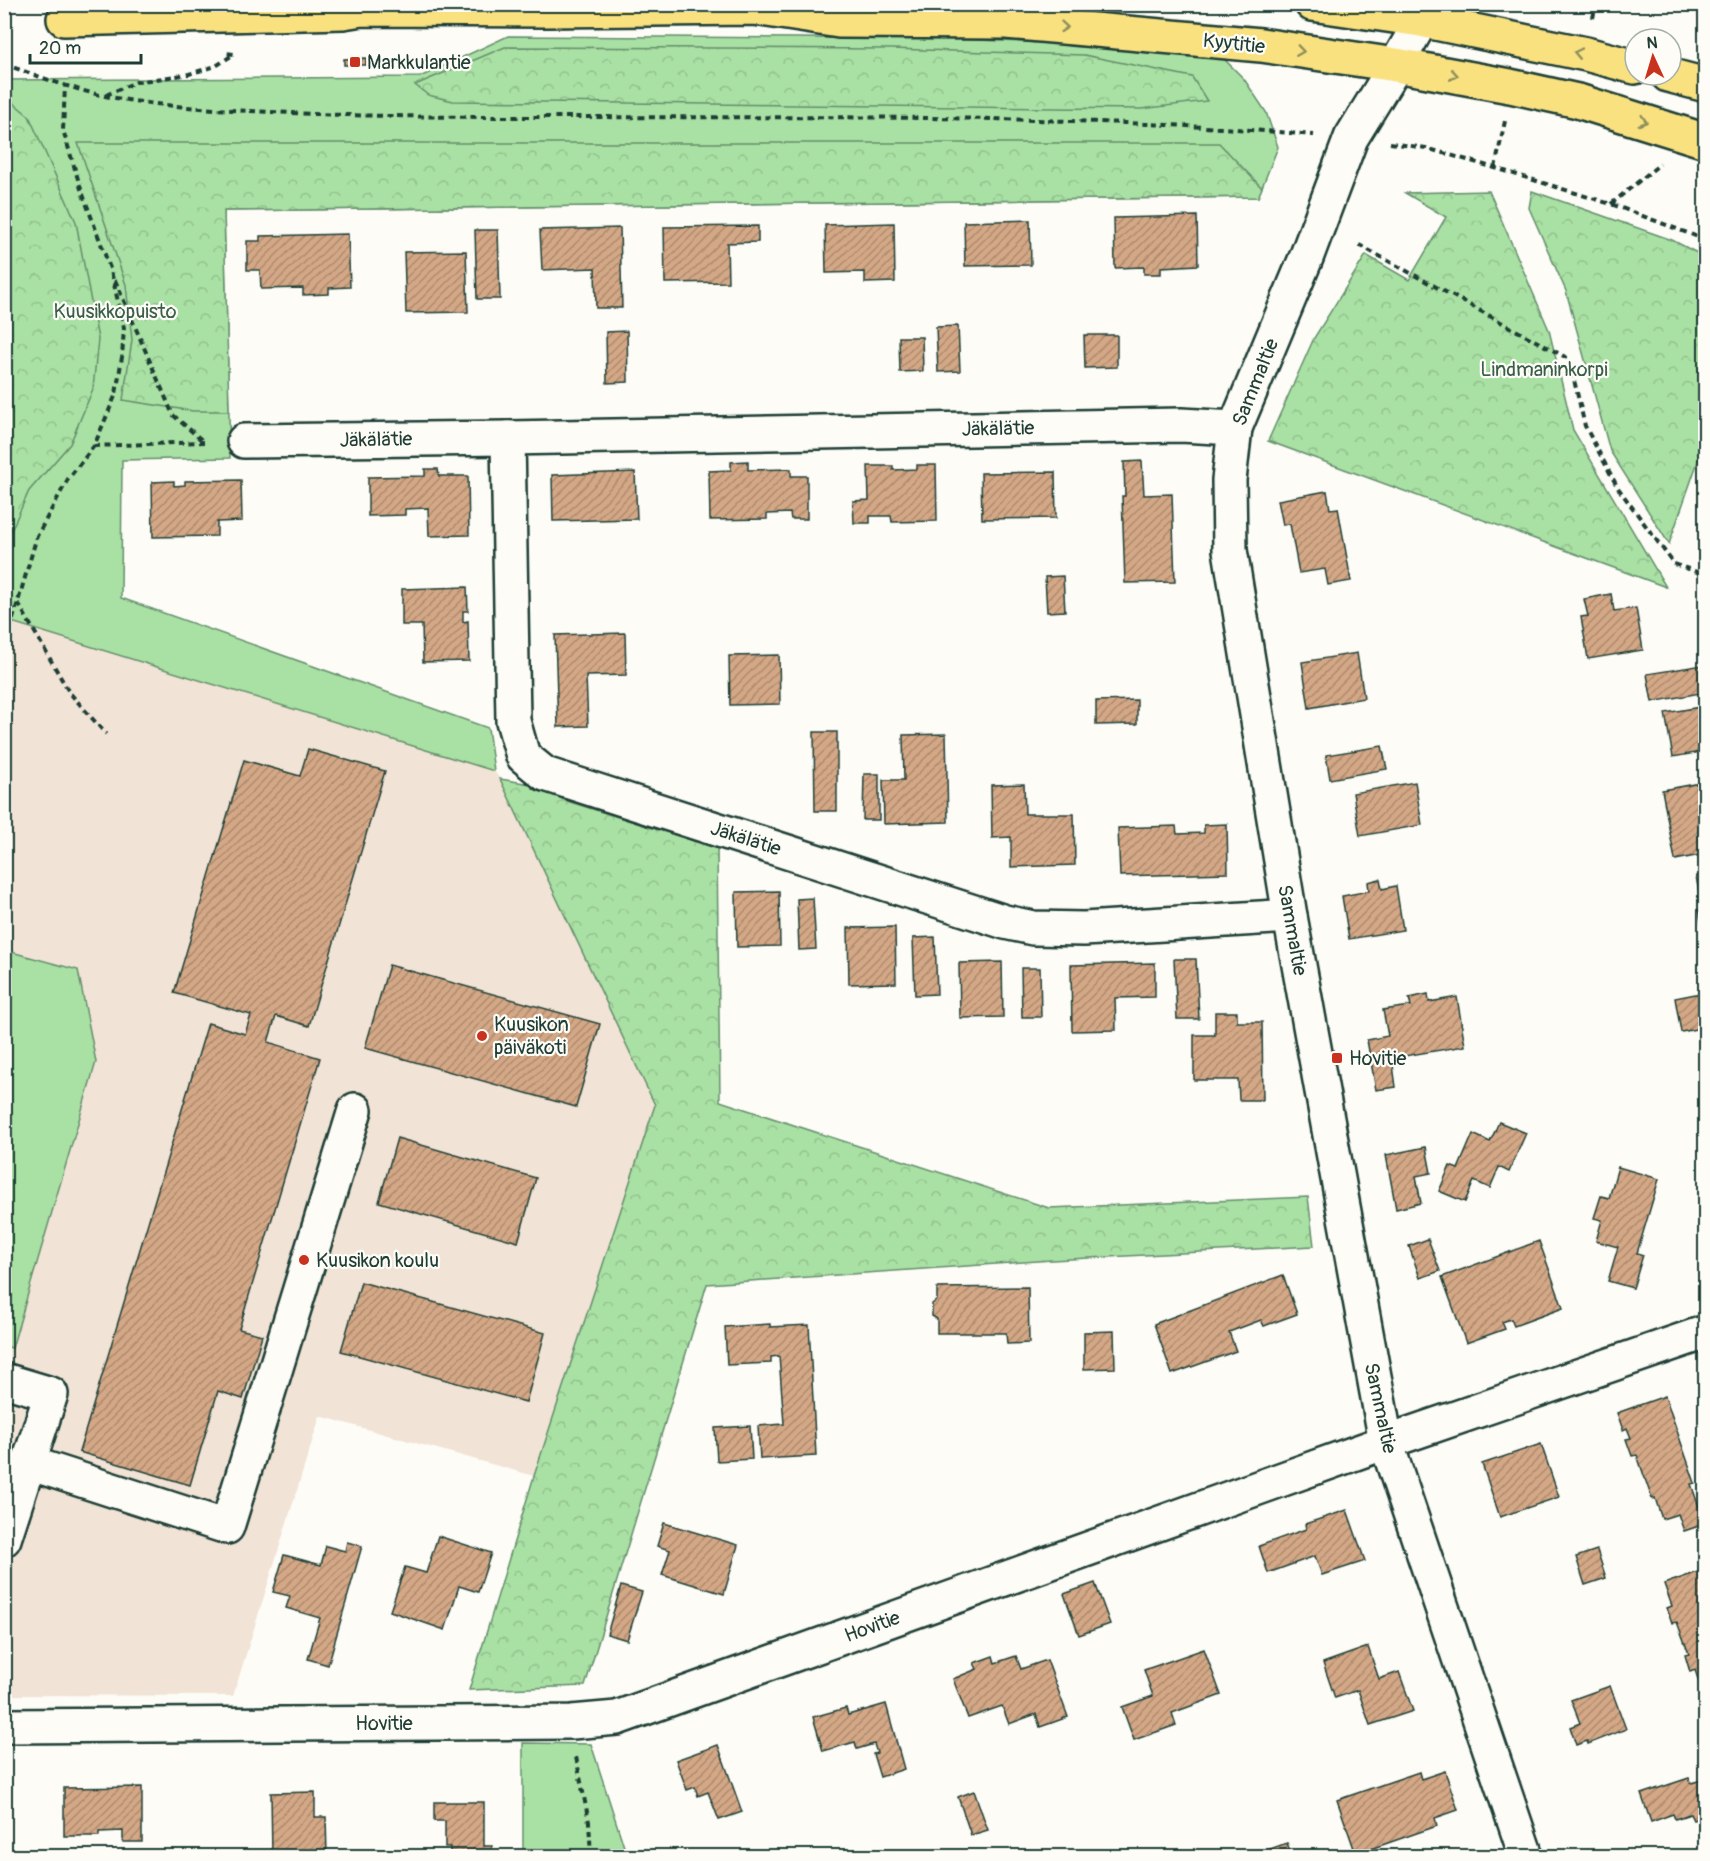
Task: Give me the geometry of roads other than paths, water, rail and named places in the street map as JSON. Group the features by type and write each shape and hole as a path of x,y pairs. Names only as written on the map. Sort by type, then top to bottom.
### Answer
{"main road":[{"path":"1312,4 1426,12 1623,64"},
{"name":"Kyytitie","path":"64,9 343,12 349,7 546,10 761,6 839,21 1006,22 1261,45 1396,65 1578,101 1706,141"},
{"path":"1683,79 1706,85"}],"street":[{"name":"Sammaltie","path":"1426,12 1351,138 1306,258 1235,428 1229,480 1230,550 1290,916 1386,1442 1526,1857"},
{"name":"Jäkälätie","path":"244,441 1181,425 1235,428"},
{"name":"Jäkälätie","path":"508,438 513,721 523,756 545,774 1005,922 1033,928 1084,929 1290,916"},
{"path":"29,1463 227,1527 355,1110"},
{"name":"Hovitie","path":"4,1726 572,1722 617,1718 1386,1442 1706,1332"},
{"path":"4,1380 51,1394 4,1539"}],"place":[{"name":"Markkulantie","path":"355,62"},
{"name":"Kuusikon päiväkoti","path":"482,1036"},
{"name":"Hovitie","path":"1337,1058"},
{"name":"Kuusikon koulu","path":"304,1260"}],"park label":[{"name":"Kuusikkopuisto","path":"115,311"},
{"name":"Lindmaninkorpi","path":"1544,369"}]}
